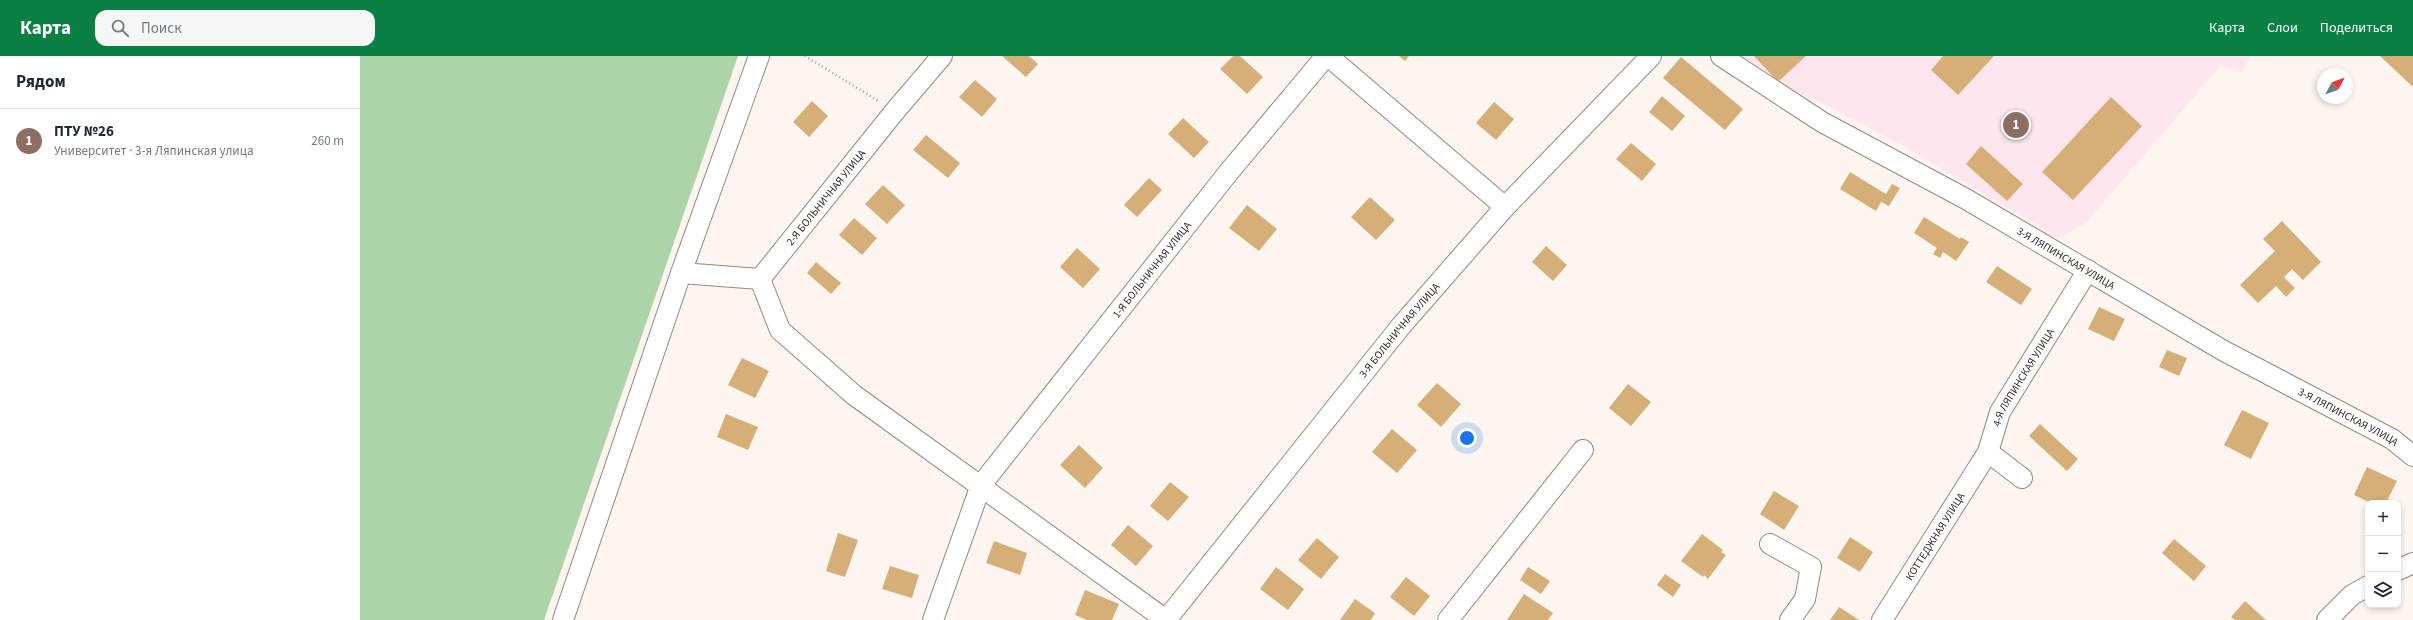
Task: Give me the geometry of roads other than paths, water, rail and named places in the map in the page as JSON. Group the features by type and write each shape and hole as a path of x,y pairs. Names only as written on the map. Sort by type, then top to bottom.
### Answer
{"street":[{"path":"563,620 681,273 759,56"},
{"name":"2-Я БОЛЬНИЧНАЯ УЛИЦА","path":"760,279 895,111 942,56"},
{"path":"1327,56 1505,207"},
{"name":"1-Я БОЛЬНИЧНАЯ УЛИЦА","path":"933,620 981,485 1228,173 1327,56"},
{"name":"3-Я БОЛЬНИЧНАЯ УЛИЦА","path":"1166,620 1401,326 1505,207 1651,56"},
{"name":"3-Я ЛЯПИНСКАЯ УЛИЦА","path":"1721,56 1822,122 1966,199 2224,351 2392,439 2413,456"},
{"name":"4-Я ЛЯПИНСКАЯ УЛИЦА","path":"1988,452 2000,412 2088,270"},
{"path":"681,273 760,279 780,330 854,395 981,485 1166,620"},
{"path":"1448,620 1583,450"},
{"path":"1988,452 2022,478"},
{"name":"КОТТЕДЖНАЯ УЛИЦА","path":"1882,620 1988,452"},
{"path":"1770,544 1811,567 1805,599 1790,620"},
{"path":"2401,568 2413,562"},
{"path":"2327,620 2352,595 2365,588"}],"place":[{"name":"ПТУ №26","path":"2016,125"}]}
